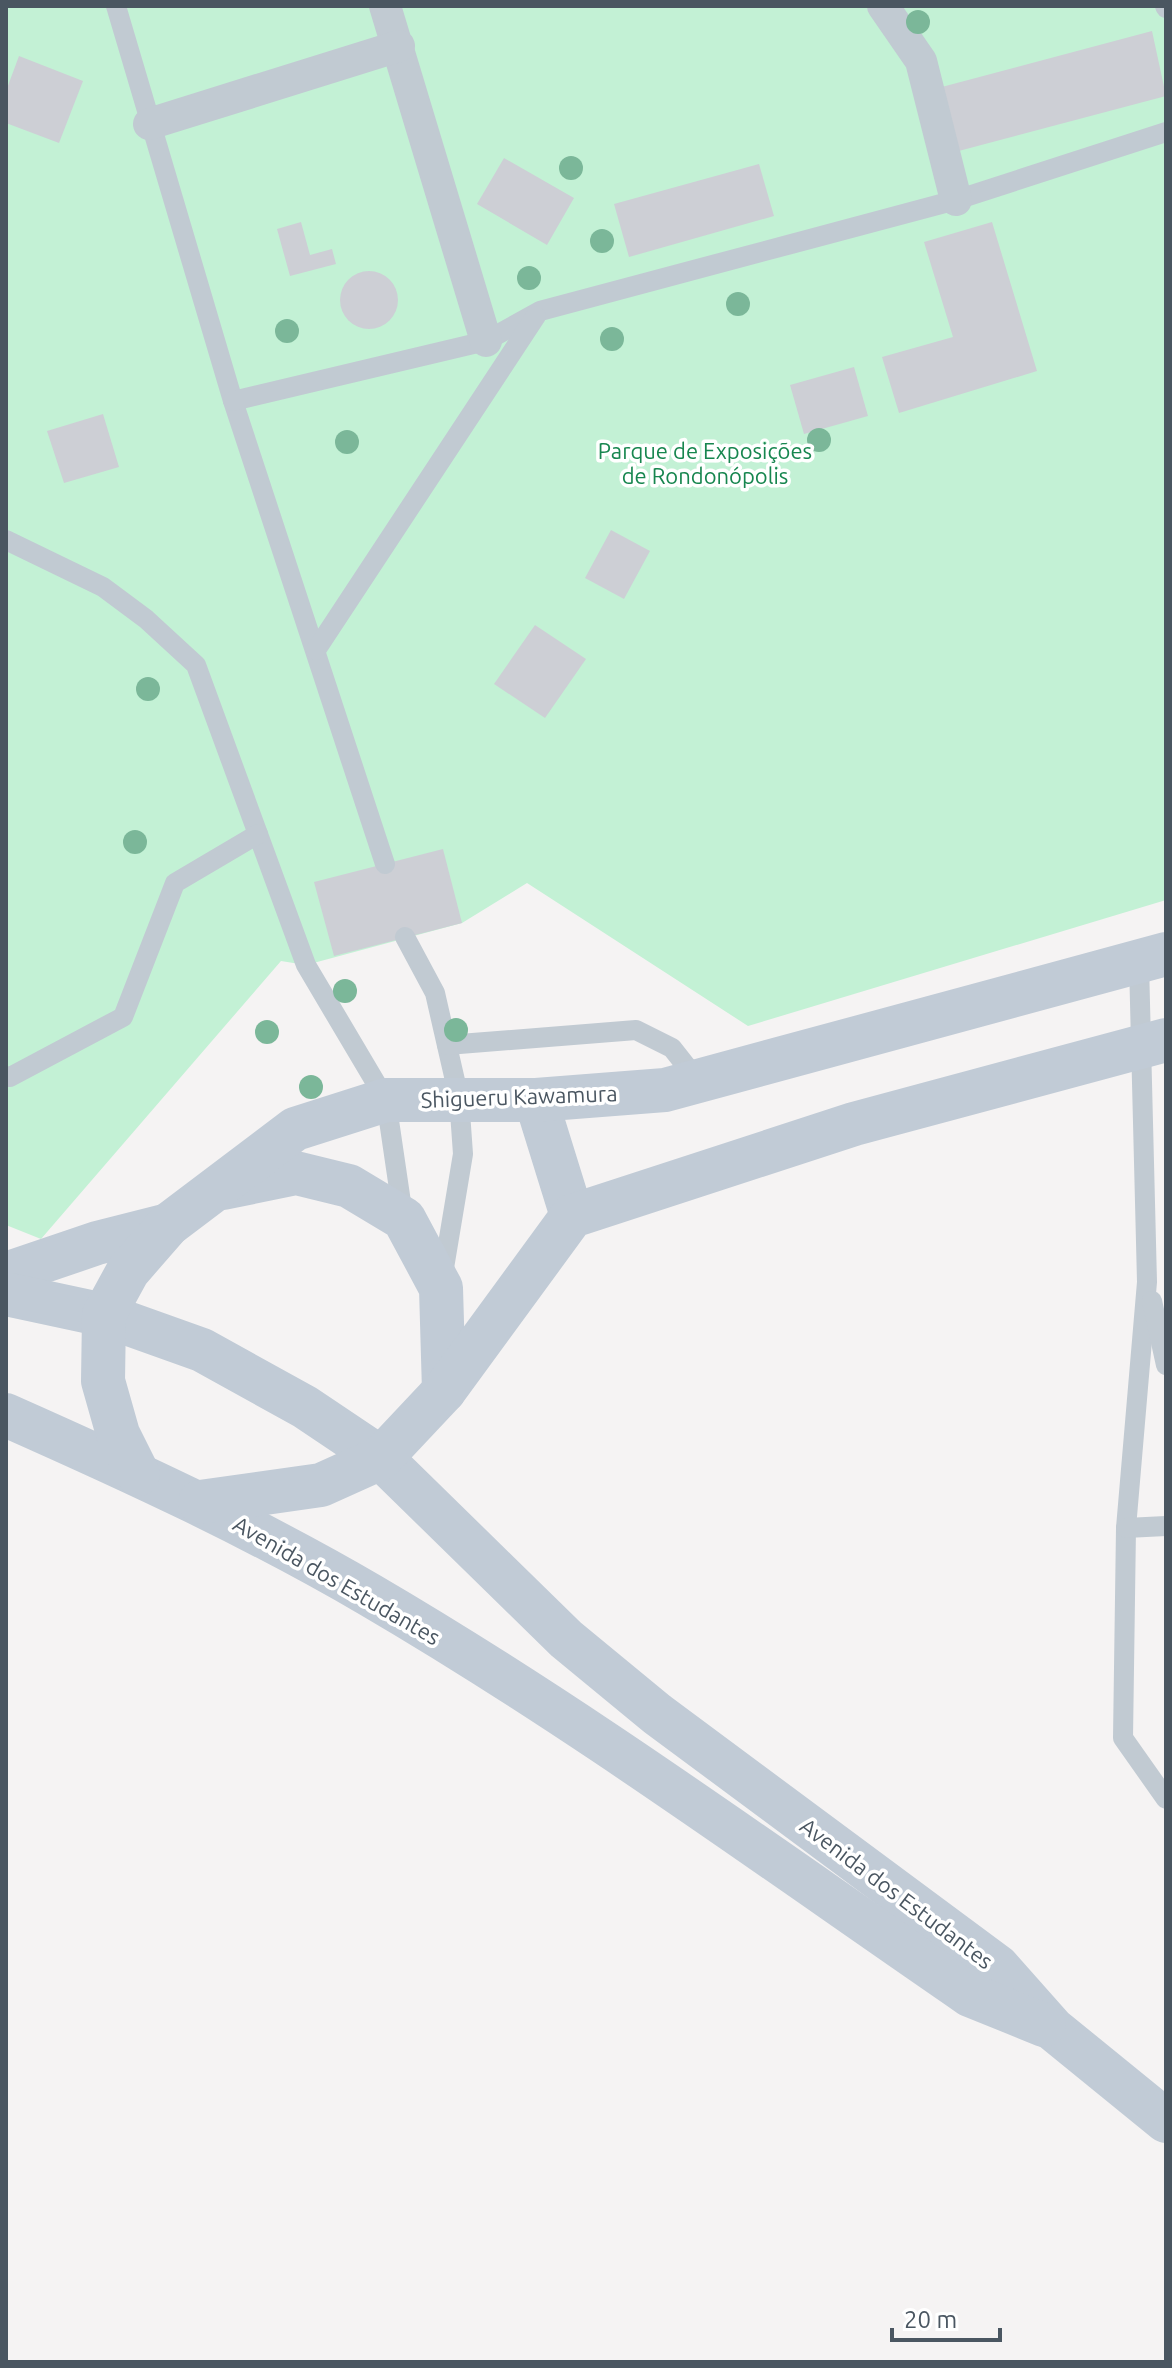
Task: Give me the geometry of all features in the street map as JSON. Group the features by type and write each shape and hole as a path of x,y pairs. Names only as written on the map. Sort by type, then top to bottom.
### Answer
{"main road":[{"name":"Shigueru Kawamura","path":"138,1474 118,1434 103,1381 104,1315 128,1271 168,1225 208,1191 295,1129 386,1100 536,1100 665,1090 1152,958"},
{"path":"200,1502 321,1485 381,1458 444,1391 572,1216 854,1124 1155,1043"},
{"path":"536,1100 572,1216"},
{"path":"208,1191 296,1173 349,1186 404,1219 441,1288 444,1391"},
{"path":"6,1274 97,1243 168,1225"},
{"name":"Avenida dos Estudantes","path":"6,1294 104,1315 202,1350 305,1407 381,1458 566,1639 657,1714 998,1967 1053,2029"},
{"name":"Avenida dos Estudantes","path":"6,1415 200,1502 369,1594 531,1694 970,1995 1053,2029"},
{"path":"1053,2029 1166,2121"}],"street":[{"path":"385,6 486,341"},
{"path":"883,6 921,61 956,200"},
{"path":"149,124 399,46"}],"lane":[{"path":"116,6 233,401 385,864"},
{"path":"233,401 486,341 540,311 956,200 1166,132"},
{"path":"316,650 540,311"},
{"path":"6,540 103,587 146,619 196,665 306,965 386,1100 404,1219"},
{"path":"6,1076 10,1077 123,1017 175,883 258,834"},
{"path":"405,937 435,993 459,1098 463,1154 441,1288"},
{"path":"1152,958 1155,1043 1147,1282 1126,1528 1123,1738 1166,1799"},
{"path":"447,1045 636,1030 672,1048 698,1081"},
{"path":"1147,1282 1166,1365"},
{"path":"1126,1528 1166,1526"}],"green space":[{"name":"Parque de Exposições de Rondonópolis","path":"6,6 1166,6 1166,900 748,1026 527,883 462,923 306,965 281,961 41,1239 6,1225"}],"building":[{"path":"1152,31 1166,96 955,152 938,88"},
{"path":"19,56 83,81 59,143 6,123 6,91"},
{"path":"504,158 574,198 547,245 477,204"},
{"path":"759,164 774,216 629,257 614,204"},
{"path":"301,222 310,255 332,249 336,264 290,276 277,229"},
{"path":"992,222 1037,371 899,413 882,357 953,337 924,242"},
{"path":"369,271 380,273 389,280 396,289 396,311 389,320 380,327 369,329 358,327 349,320 342,311 340,300 342,289 349,280 358,273"},
{"path":"854,367 868,416 804,434 790,385"},
{"path":"103,414 119,467 64,483 47,431"},
{"path":"611,530 650,551 624,599 585,578"},
{"path":"535,625 586,659 545,718 494,684"},
{"path":"443,849 462,923 334,956 314,882"}]}
